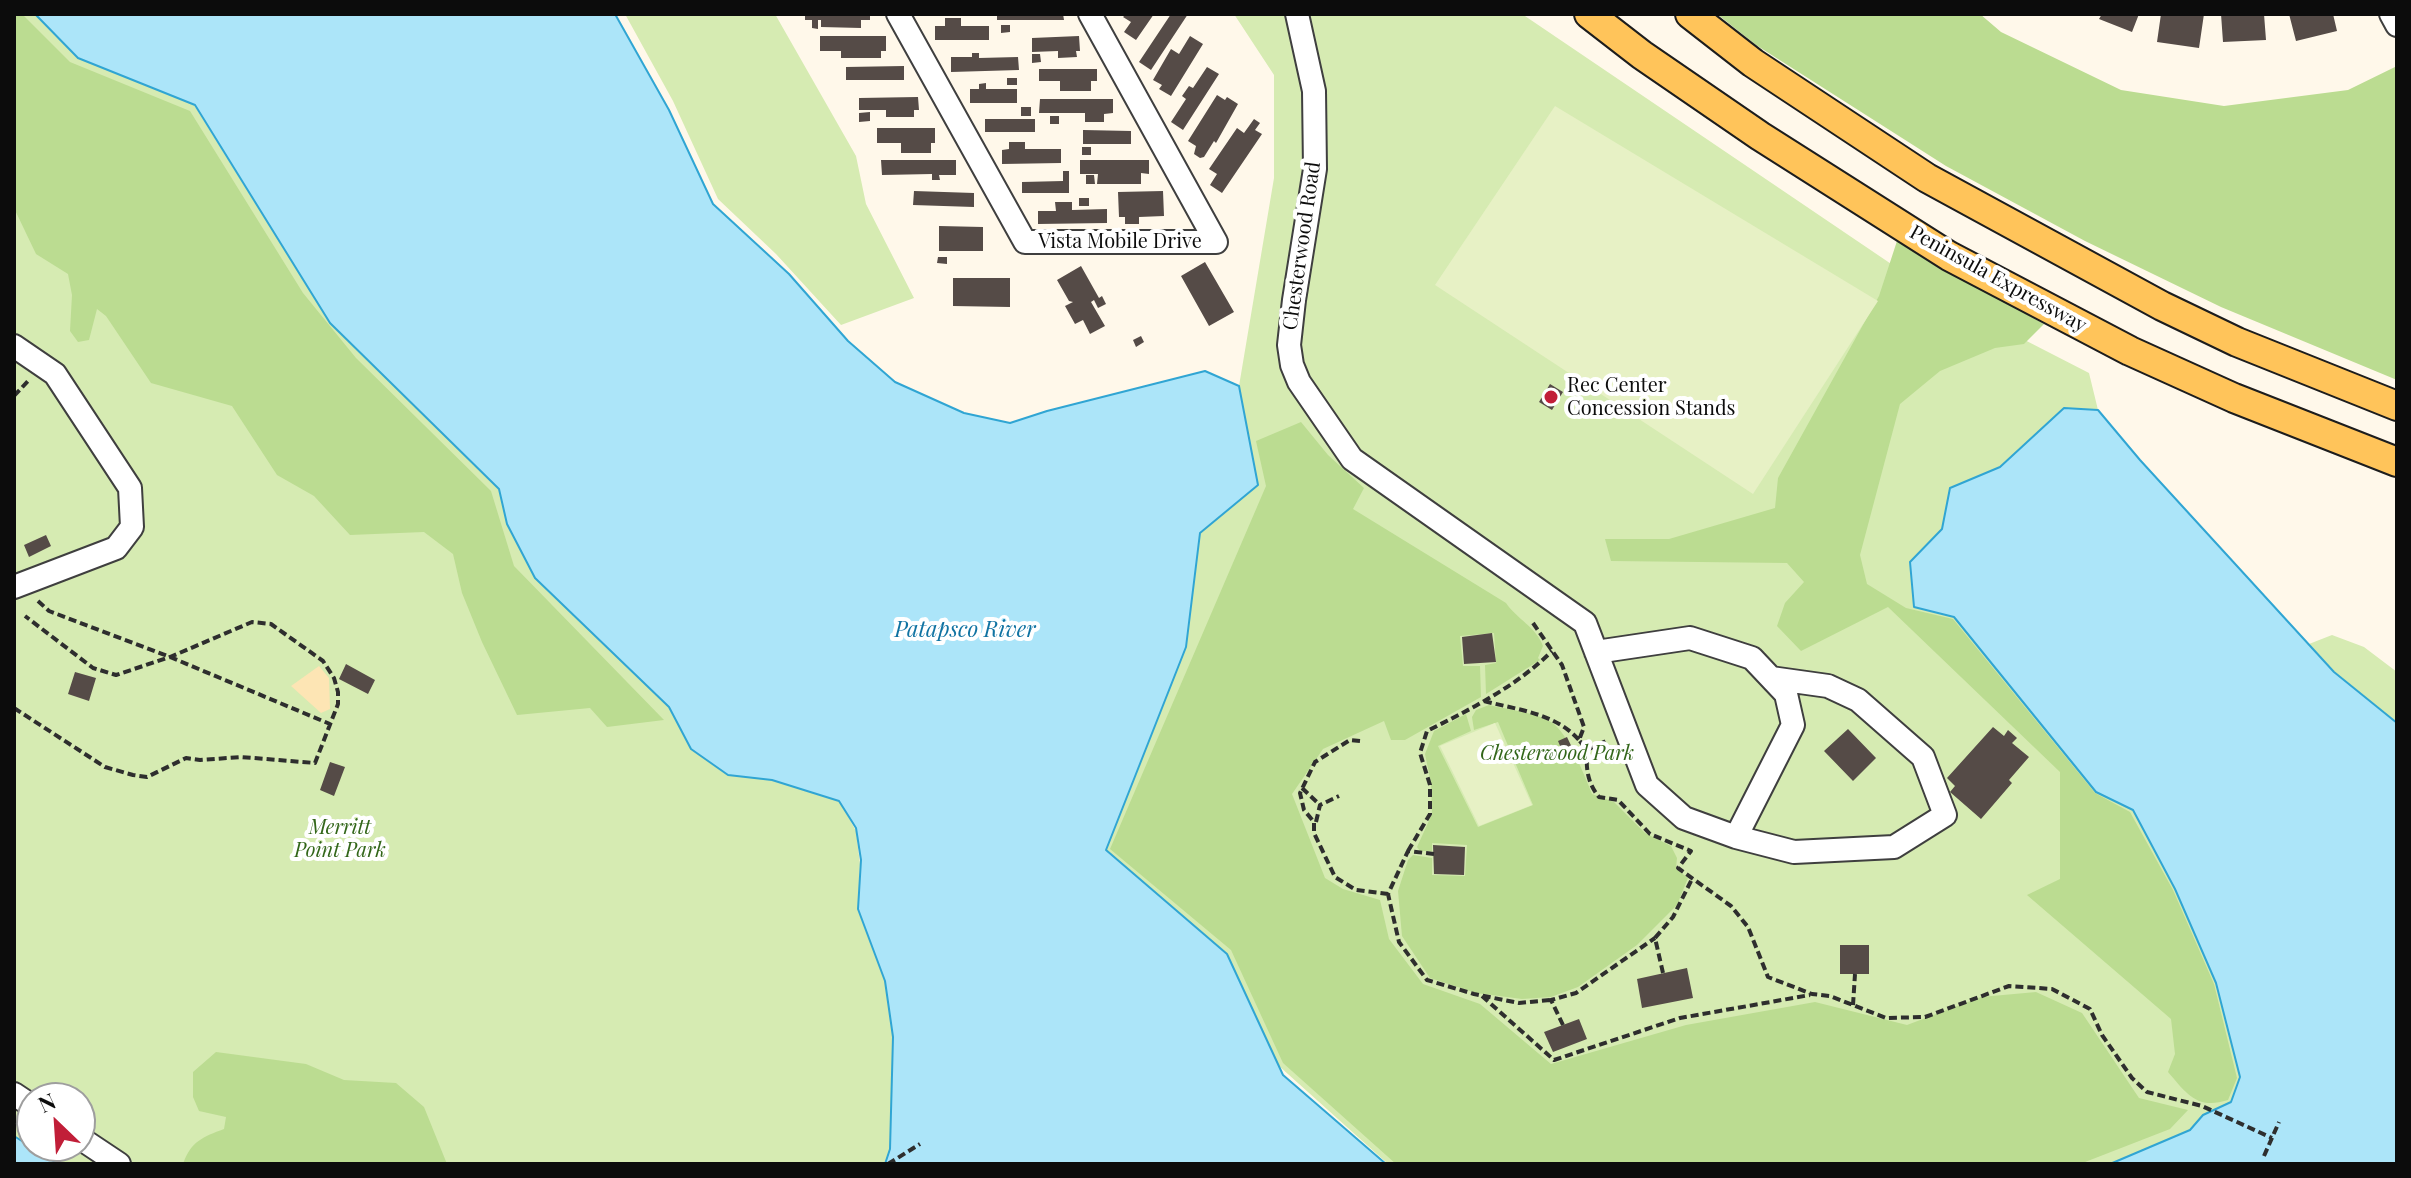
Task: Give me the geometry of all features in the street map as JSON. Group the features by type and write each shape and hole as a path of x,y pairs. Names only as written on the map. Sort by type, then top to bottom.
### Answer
{"main road":[{"name":"Peninsula Expressway","path":"1589,14 1642,55 1760,136 1949,256 2130,351 2234,398 2397,462"},
{"path":"1690,14 1753,63 1927,178 2162,306 2237,342 2397,406"}],"street":[{"name":"Vista Mobile Drive","path":"898,14 1025,242 1216,242 1090,14"},
{"name":"Chesterwood Road","path":"1297,14 1314,91 1315,169 1289,345 1299,382 1352,459 1585,623 1647,785 1684,818 1736,837 1794,852 1894,847 1945,815 1923,757 1858,700 1828,686 1771,678"},
{"path":"2391,14 2397,25"},
{"path":"14,346 55,374 130,488 132,527 116,548 21,584"},
{"path":"1596,652 1690,638 1752,658 1786,694 1793,725 1736,837"},
{"path":"96,1149 119,1164"}],"path":[{"path":"21,584 49,611 170,657 330,724"},
{"path":"14,708 105,767 147,777 186,758 241,757 315,763 338,704 334,678 323,661 271,624 252,622 170,657 116,675 93,668 25,616"},
{"path":"1533,623 1562,665 1584,727 1579,740"},
{"path":"1552,651 1538,665 1484,701 1427,731 1420,753 1430,785 1430,814 1388,894 1399,942 1427,980 1519,1003 1551,1000 1576,993 1655,938 1673,917 1693,877"},
{"path":"1484,701 1550,718 1570,730 1587,750 1585,771 1599,797 1618,800 1650,834 1691,851 1678,868 1731,906 1748,927 1768,977 1812,994 1830,996 1886,1018 1925,1017 2009,986 2052,989 2090,1009 2102,1035 2132,1078 2147,1092 2202,1106 2272,1138"},
{"path":"1587,750 1626,732"},
{"path":"1360,741 1350,740 1315,762 1300,793 1304,810 1314,822 1335,877 1356,890 1388,894"},
{"path":"1415,764 1422,761"},
{"path":"1302,788 1320,805"},
{"path":"1320,805 1339,796"},
{"path":"1314,828 1320,805"},
{"path":"1408,851 1434,854"},
{"path":"1655,938 1663,973"},
{"path":"1853,1005 1855,974"},
{"path":"1482,996 1554,1060 1680,1018 1812,994"},
{"path":"1551,1000 1563,1025"},
{"path":"2264,1156 2279,1122"},
{"path":"888,1164 920,1144"}],"green space":[{"name":"Merritt Point Park","path":"14,14 35,14 78,58 194,105 330,323 499,489 535,578 669,707 691,749 728,775 772,780 839,800 856,831 860,864 858,909 885,981 893,1037 890,1149 885,1164 58,1164 55,1162 96,1162 96,1082 16,1082 16,1137"},
{"path":"14,14 22,14 70,62 190,111 303,293 356,358 491,491 514,566 664,720 607,727 590,708 517,715 462,593 453,554 424,532 350,535 314,496 277,475 232,406 151,383 106,316 97,309 89,340 78,342 70,331 72,295 68,274 36,254 14,208"},
{"path":"625,14 775,14 856,156 866,204 914,298 841,325 776,254 718,199 673,101"},
{"name":"Chesterwood Park","path":"1234,14 1522,14 1937,295 2089,373 2098,410 2064,408 2000,467 1950,489 1942,529 1910,562 2096,791 2133,809 2175,889 2216,983 2240,1078 2231,1102 2203,1115 2190,1130 2110,1164 1388,1164 1279,1066 1227,954 1106,850 1186,647 1200,533 1258,485 1239,386 1274,178 1274,75"},
{"path":"1717,14 1980,14 2001,32 2121,90 2224,106 2348,90 2397,66 2397,380 2221,307 2085,241 1946,166 1756,45"},
{"path":"1555,106 1878,301 1753,494 1435,285"},
{"path":"1897,241 2044,324 2024,344 1995,348 1940,371 1900,404 1860,555 1867,584 1906,608 1953,619 2095,793 2130,812 2173,890 2214,984 2237,1078 2228,1100 2217,1103 2200,1101 2181,1087 2168,1072 2175,1054 2171,1019 2027,895 2060,879 2060,772 1888,607 1801,651 1777,626 1785,603 1804,582 1787,563 1611,561 1605,539 1669,539 1775,508 1778,478 1879,296"},
{"path":"1301,422 1328,455 1364,488 1353,509 1506,603 1536,634 1543,646 1540,660 1486,694 1485,665 1496,663 1494,633 1460,636 1463,666 1480,666 1481,697 1405,740 1391,740 1384,721 1323,749 1292,794 1325,878 1343,889 1380,900 1389,939 1423,984 1480,1004 1551,1064 1686,1025 1815,1002 1907,1025 1981,997 2036,992 2082,1013 2139,1098 2188,1110 2170,1129 2080,1164 1396,1164 1283,1063 1231,950 1110,849 1266,486 1256,441"},
{"path":"2332,635 2364,647 2397,672 2397,723 2335,672 2309,644"},
{"path":"1489,705 1537,716 1557,727 1575,755 1592,794 1614,802 1645,833 1671,846 1677,858 1676,869 1688,878 1677,905 1637,945 1578,987 1551,997 1522,999 1476,993 1430,978 1402,936 1398,891 1408,860 1413,855 1432,858 1432,875 1465,876 1467,845 1432,843 1432,851 1420,851 1417,847 1432,814 1431,783 1425,754 1434,731 1466,714 1471,731 1438,746 1478,827 1533,805 1498,722 1474,730 1472,717 1476,710"},
{"path":"1495,723 1532,805 1479,826 1440,746"},
{"path":"216,1052 306,1064 344,1080 396,1083 424,1107 447,1164 183,1164 199,1141 224,1129 226,1117 199,1111 193,1097 193,1072"}],"sand":[{"path":"319,666 329,678 330,709 321,713 291,686"}],"water":[{"name":"Patapsco River","path":"35,14 615,14 669,110 713,204 789,274 848,341 895,382 964,413 1010,423 1205,371 1239,386 1258,485 1200,533 1186,647 1106,850 1227,954 1283,1075 1386,1164 885,1164 890,1149 893,1037 885,981 858,909 861,860 856,828 839,801 772,780 728,775 691,749 669,707 535,578 507,524 499,489 330,323 195,105 78,58"},
{"path":"2064,408 2098,410 2334,672 2397,723 2397,1164 2110,1164 2190,1130 2203,1115 2231,1102 2240,1077 2216,983 2175,889 2133,810 2096,792 1954,617 1914,607 1910,562 1942,529 1950,488 2000,467"},
{"path":"14,1136 16,1162 58,1164 14,1164"}],"building":[{"path":"805,14 870,14 870,20 861,20 861,28 821,27 821,20 818,20 818,29 812,28 812,20 805,20"},
{"path":"997,14 1063,14 1064,20 997,20"},
{"path":"1126,14 1154,14 1136,40 1124,32 1131,22 1123,17"},
{"path":"1171,14 1188,14 1151,70 1139,62"},
{"path":"2102,14 2139,14 2132,32 2099,19"},
{"path":"2161,14 2204,14 2199,48 2157,42"},
{"path":"2221,14 2264,14 2266,40 2223,42"},
{"path":"2289,14 2333,14 2337,31 2296,41"},
{"path":"945,18 961,18 961,26 989,26 989,40 935,40 935,26 945,26"},
{"path":"1001,25 1010,25 1010,32 1001,33"},
{"path":"820,36 886,36 886,51 881,51 881,58 841,58 841,51 820,51"},
{"path":"1079,36 1080,51 1076,51 1077,57 1058,58 1058,51 1032,52 1032,38"},
{"path":"1190,36 1203,44 1171,96 1159,89 1162,85 1153,80 1171,49 1179,54"},
{"path":"972,53 979,53 979,58 1018,57 1019,70 951,72 951,57 972,57"},
{"path":"1032,54 1040,54 1041,62 1032,63"},
{"path":"904,66 904,80 846,80 846,67"},
{"path":"1207,67 1219,74 1183,130 1171,122 1186,99 1182,96 1189,86 1193,88"},
{"path":"1039,69 1097,69 1097,81 1091,81 1091,91 1060,91 1060,81 1039,81"},
{"path":"1007,78 1017,78 1017,85 1007,85"},
{"path":"986,83 986,89 1017,89 1017,103 970,103 970,89 979,89 979,84"},
{"path":"1217,95 1238,104 1216,143 1214,141 1204,157 1200,158 1194,154 1196,146 1188,141"},
{"path":"918,97 919,110 914,110 914,117 886,117 886,110 859,110 859,98"},
{"path":"1040,99 1113,99 1113,113 1104,114 1104,122 1085,122 1085,113 1039,113"},
{"path":"1021,107 1031,107 1031,116 1021,116"},
{"path":"870,112 870,121 859,122 859,113"},
{"path":"1050,116 1059,116 1059,124 1050,124"},
{"path":"985,119 1035,119 1035,132 985,132"},
{"path":"1254,119 1260,123 1255,130 1262,134 1222,193 1210,185 1217,174 1209,169 1237,128 1244,133"},
{"path":"877,128 935,128 935,143 931,143 931,153 901,153 901,143 877,143"},
{"path":"1083,130 1131,131 1131,144 1083,144"},
{"path":"1009,142 1025,142 1025,149 1061,149 1061,163 1002,164 1002,150 1009,149"},
{"path":"1082,147 1091,147 1091,155 1082,155"},
{"path":"881,160 956,160 956,175 939,175 940,180 932,180 932,174 882,175"},
{"path":"1080,160 1149,160 1149,174 1141,173 1141,184 1097,184 1098,174 1080,174"},
{"path":"1063,171 1069,171 1069,193 1022,193 1022,182 1063,181"},
{"path":"1086,175 1094,175 1095,184 1086,184"},
{"path":"914,191 974,193 974,207 913,205"},
{"path":"1163,191 1164,216 1139,217 1139,224 1125,224 1125,217 1119,217 1118,192"},
{"path":"1079,198 1089,198 1089,206 1079,206"},
{"path":"1055,202 1072,202 1072,210 1107,209 1107,223 1038,224 1038,211 1056,211"},
{"path":"939,226 983,227 983,251 939,251"},
{"path":"938,257 947,257 947,264 937,263"},
{"path":"1205,262 1234,312 1209,326 1181,276"},
{"path":"1081,266 1099,298 1102,296 1106,304 1098,308 1094,300 1091,302 1105,326 1090,334 1083,320 1075,324 1065,306 1073,302 1069,301 1057,280"},
{"path":"953,278 1010,278 1010,307 953,306"},
{"path":"1141,336 1144,342 1136,347 1133,340"},
{"name":"Rec Center Concession Stands","path":"1550,384 1563,392 1552,410 1539,402"},
{"path":"46,535 51,546 29,557 24,545"},
{"path":"1492,633 1496,662 1464,664 1462,637"},
{"path":"346,664 375,680 368,694 339,679"},
{"path":"75,672 96,678 89,701 68,694"},
{"path":"1993,727 2004,736 2008,730 2017,738 2012,743 2029,757 2009,780 2012,783 1981,819 1950,792 1955,786 1947,778"},
{"path":"1848,729 1876,758 1853,781 1824,751"},
{"path":"1567,737 1576,756 1566,760 1558,741"},
{"path":"330,762 345,767 334,796 320,790"},
{"path":"1433,845 1465,847 1464,875 1434,874"},
{"path":"1840,945 1869,945 1869,974 1840,974"},
{"path":"1687,968 1693,998 1642,1008 1637,979"},
{"path":"1579,1019 1587,1039 1553,1052 1544,1032"}],"place":[{"name":"Rec Center Concession Stands","path":"1551,397"}]}
